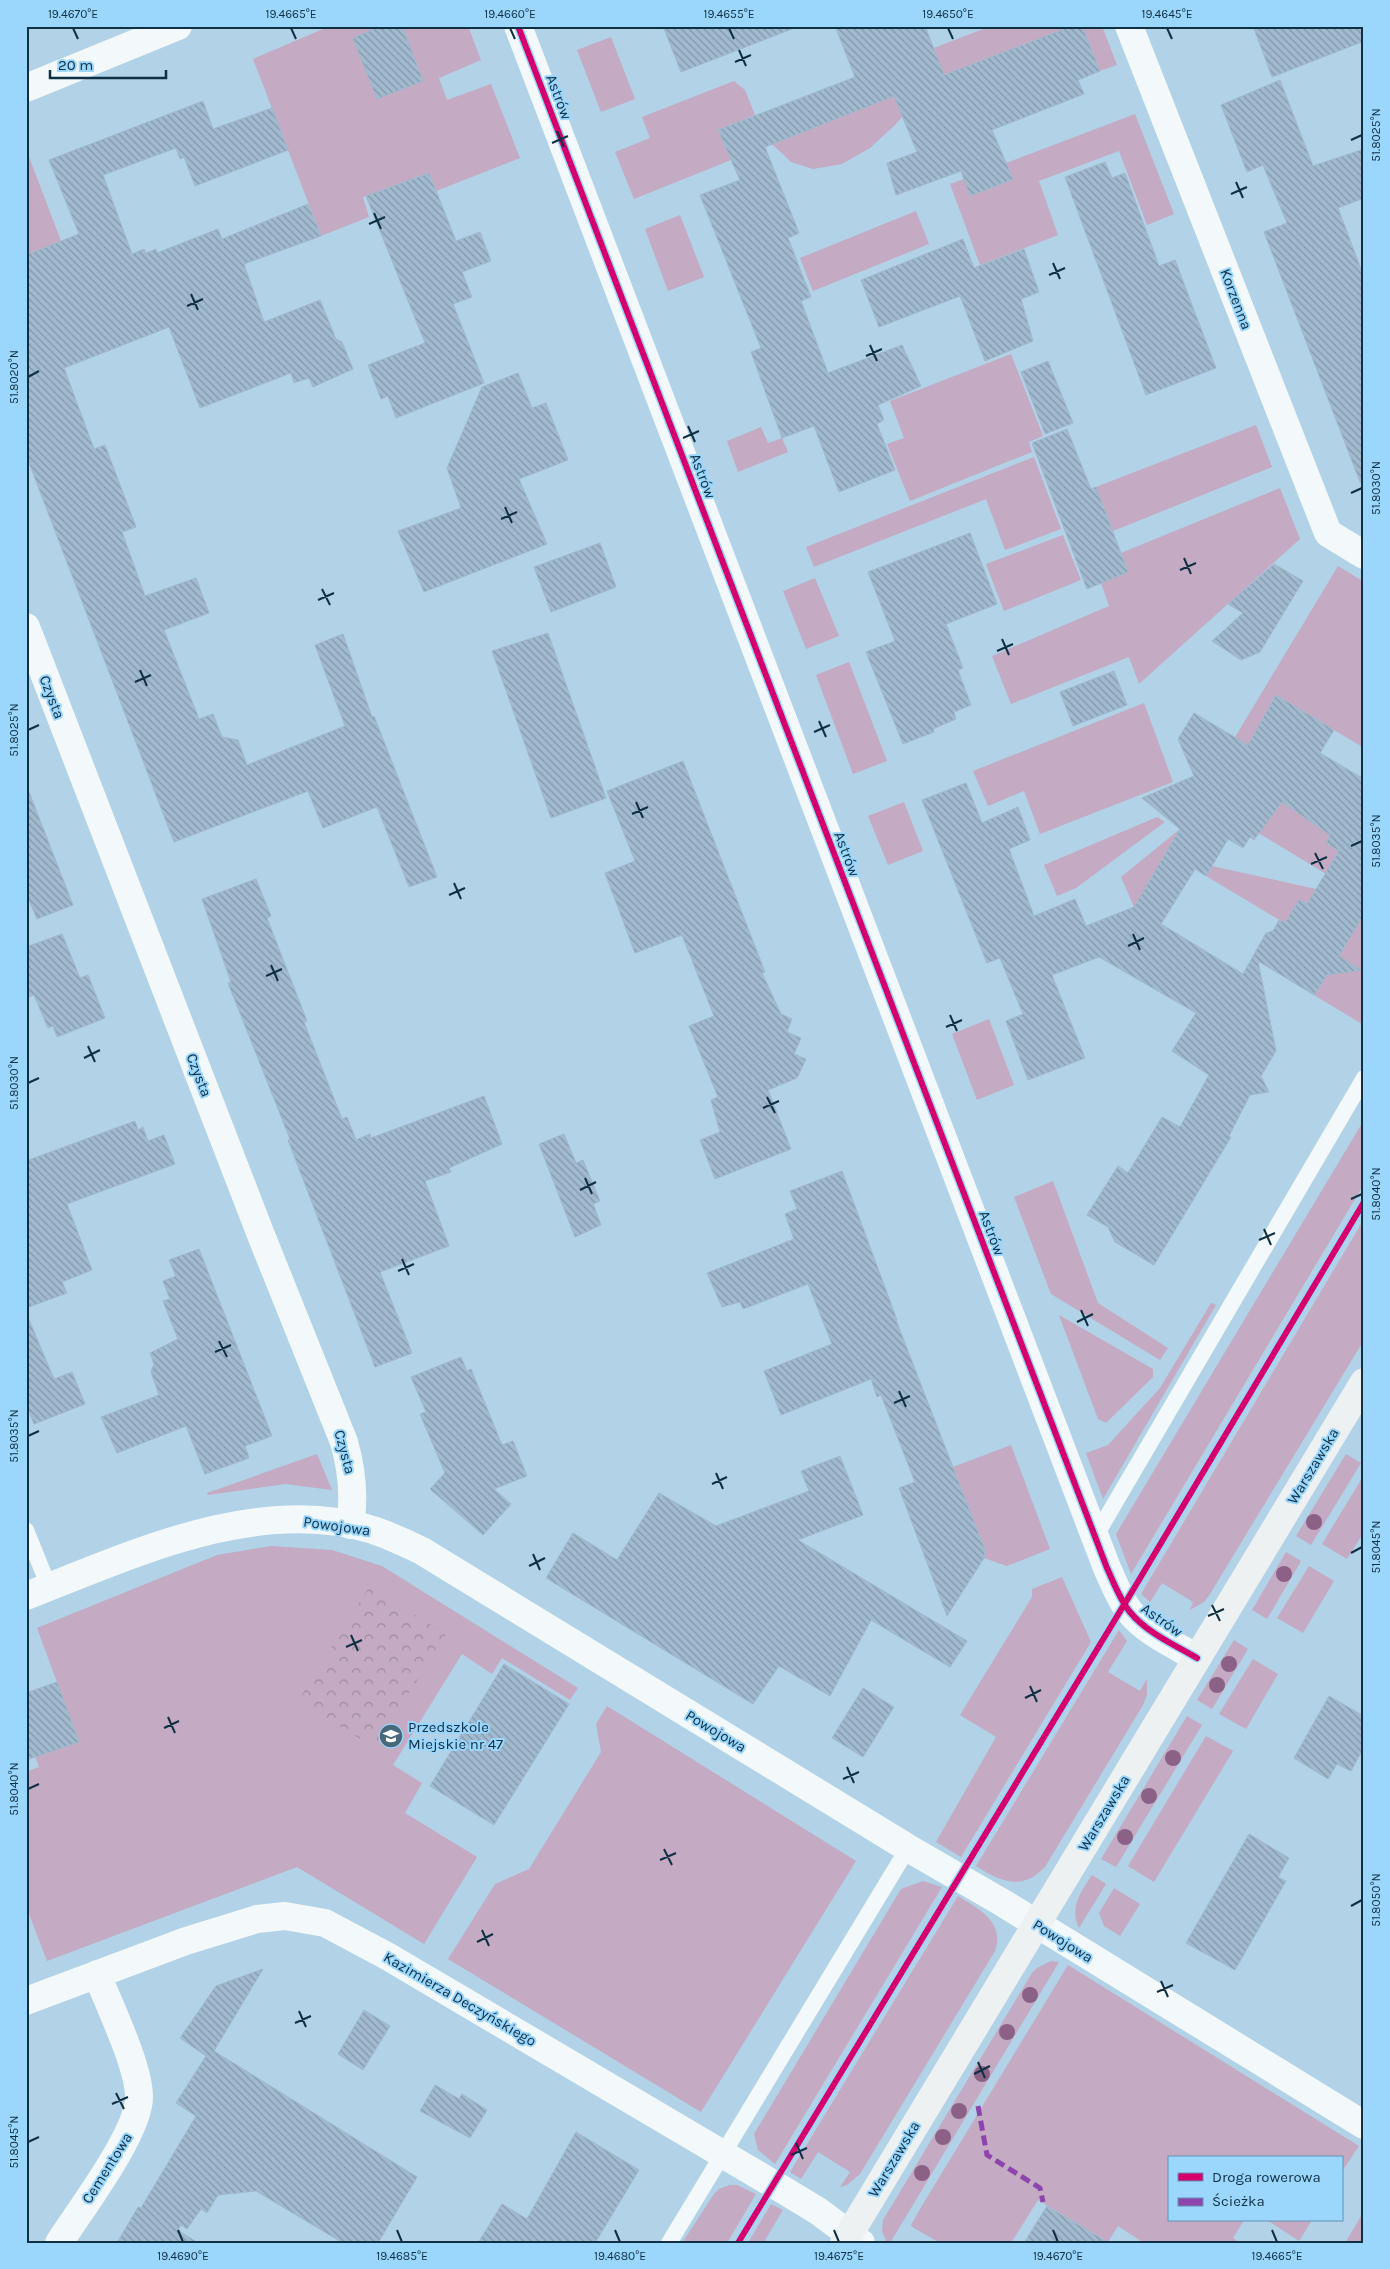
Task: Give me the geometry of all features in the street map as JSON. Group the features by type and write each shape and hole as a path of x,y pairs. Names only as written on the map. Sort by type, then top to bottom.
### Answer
{"street":[{"path":"26,88 178,26"},
{"name":"Astrów","path":"518,26 1095,1537 1119,1595 1130,1612 1145,1626 1197,1658"},
{"name":"Korzenna","path":"1129,26 1328,533 1364,555"},
{"name":"Czysta","path":"26,627 264,1243 344,1442 352,1476 353,1508 350,1525"},
{"name":"Warszawska","path":"851,2240 1036,1924 1364,1382"},
{"name":"Powojowa","path":"38,1592 144,1551 205,1532 250,1524 289,1520 350,1525 394,1538 422,1551 908,1848 982,1890 1364,2125"},
{"name":"Kazimierza Deczyńskiego","path":"26,2001 186,1941 257,1919 285,1916 325,1923 387,1956 818,2211 851,2240"},
{"name":"Cementowa","path":"58,2243 106,2172 134,2124 139,2097 134,2071 97,1974"}],"lane":[{"path":"1095,1537 1364,1078"},
{"path":"26,1530 38,1592"},
{"path":"669,2243 908,1848"}],"green space":[{"path":"330,26 468,26 481,60 439,78 447,100 491,84 520,158 436,191 428,173 363,197 369,217 321,236 253,59"},
{"path":"991,26 1072,26 916,101 895,125 870,148 842,164 813,169 791,162 772,144 900,61"},
{"path":"1082,26 1102,26 1117,65 1100,71"},
{"path":"611,37 635,99 601,112 577,50"},
{"path":"734,81 745,90 755,115 718,130 731,160 634,199 615,152 650,138 642,117"},
{"path":"1135,114 1174,214 1147,225 1119,151 1039,181 1058,235 980,265 950,184 964,179 970,196 1013,179 1006,163"},
{"path":"26,149 61,241 31,253 26,297"},
{"path":"916,211 929,244 813,291 800,258"},
{"path":"680,215 704,277 668,291 645,229"},
{"path":"1011,354 1043,436 1029,442 1032,452 910,501 887,444 904,438 890,401"},
{"path":"1256,425 1272,467 1113,531 1096,487"},
{"path":"761,427 768,443 782,438 788,452 738,472 727,441"},
{"path":"1034,457 1061,529 1005,550 986,499 814,567 806,547"},
{"path":"1280,488 1300,539 1139,684 1129,657 1011,704 992,656 1109,606 1101,583 1128,572 1121,553"},
{"path":"1063,535 1081,580 1004,611 986,564"},
{"path":"1338,566 1364,582 1364,748 1276,695 1272,701 1345,810 1326,843 1364,866 1364,897 1199,797"},
{"path":"815,578 839,636 806,649 783,591"},
{"path":"849,662 887,761 853,774 816,675"},
{"path":"1144,703 1173,782 1040,834 1024,791 988,806 973,771"},
{"path":"904,802 923,851 888,865 868,816"},
{"path":"1157,817 1165,822 1076,888 1057,896 1044,865"},
{"path":"1180,829 1134,907 1121,877"},
{"path":"1212,866 1316,889 1293,928 1206,876"},
{"path":"1362,916 1364,1022 1362,1024 1314,995 1327,975 1334,974 1339,956"},
{"path":"989,1019 1014,1085 977,1100 952,1034"},
{"path":"1364,1120 1364,1184 1131,1574 1116,1534"},
{"path":"1053,1181 1098,1303 1168,1348 1160,1360 1051,1294 1014,1197"},
{"path":"1364,1219 1364,1340 1204,1602 1190,1610 1193,1602 1162,1583 1150,1602 1141,1594"},
{"path":"1211,1303 1216,1305 1103,1499 1086,1453 1108,1445 1160,1388"},
{"path":"1059,1315 1153,1369 1153,1377 1106,1423 1098,1419"},
{"path":"1011,1445 1050,1549 1007,1566 984,1558 985,1550 953,1467"},
{"path":"317,1454 332,1490 285,1484 208,1495 207,1493"},
{"path":"1346,1454 1361,1463 1311,1545 1296,1536"},
{"path":"1364,1475 1364,1532 1347,1559 1322,1544"},
{"path":"271,1546 332,1550 382,1566 578,1688 570,1700 502,1658 492,1674 462,1654 393,1765 422,1783 405,1813 477,1857 424,1944 297,1867 47,1961 26,1906 26,1772 39,1767 34,1753 79,1742 37,1628 217,1555"},
{"path":"1286,1552 1301,1561 1267,1619 1252,1610"},
{"path":"1309,1566 1334,1581 1303,1633 1277,1618"},
{"path":"1062,1577 1091,1642 961,1857 936,1842 996,1737 960,1715 1032,1597 1032,1589"},
{"path":"369,1587 446,1634 375,1748 298,1701"},
{"path":"1119,1630 1127,1641 1108,1672 1140,1691 1147,1679 1147,1695 1143,1705 1045,1867 1036,1875 1020,1881 1003,1880 985,1872 976,1866"},
{"path":"1234,1640 1248,1649 1212,1709 1197,1700"},
{"path":"1253,1659 1278,1674 1246,1729 1219,1714"},
{"path":"607,1706 856,1861 701,2112 448,1959 495,1884 529,1869 601,1752 596,1724"},
{"path":"1187,1716 1202,1725 1116,1867 1101,1859"},
{"path":"1206,1736 1233,1751 1154,1882 1128,1866"},
{"path":"1092,1875 1106,1884 1079,1928 1075,1913 1076,1906 1080,1894"},
{"path":"923,1881 942,1887 775,2164 758,2150 754,2134 901,1889"},
{"path":"1114,1888 1140,1904 1120,1936 1104,1926 1099,1913"},
{"path":"958,1896 982,1911 993,1924 997,1941 995,1951 860,2174 847,2185 840,2187 850,2172 818,2152 801,2179 790,2172"},
{"path":"1051,1961 1059,1962 890,2243 887,2243 882,2231 883,2220 1032,1973 1037,1968"},
{"path":"1068,1965 1359,2146 1342,2172 1342,2156 1168,2156 1168,2222 1243,2222 1233,2238 1240,2243 1144,2243 1118,2226 1108,2242 1038,2200 1011,2243 940,2243 911,2225"},
{"path":"730,2185 737,2185 756,2194 727,2243 682,2243 714,2194 719,2189"},
{"path":"771,2204 783,2210 765,2240 769,2243 748,2243"},
{"path":"1364,2211 1364,2243 1345,2243"},
{"path":"1270,2222 1311,2222 1299,2241"}],"building":[{"path":"381,26 402,26 423,81 377,99 353,38"},
{"path":"663,26 792,26 792,29 681,72"},
{"path":"835,26 925,26 944,75 1072,26 1082,26 1100,71 1078,80 1084,94 992,130 1013,179 970,196 961,171 896,195 887,163 917,152 894,96 765,147 799,233 788,238 811,297 801,301 828,373 902,345 921,386 878,405 884,420 877,424 895,470 839,492 814,426 782,438 751,352 761,348 700,195 740,180 718,130 855,77"},
{"path":"1253,26 1364,26 1364,41 1272,77"},
{"path":"1280,80 1313,166 1364,149 1364,198 1338,208 1364,277 1364,482 1360,482 1264,232 1287,223 1263,165 1247,172 1221,105"},
{"path":"203,101 213,129 272,108 288,150 195,186 184,157 180,159 176,148 103,175 132,254 144,249 146,253 156,249 157,253 218,229 222,239 308,204 321,236 244,264 264,322 320,300 336,339 342,342 353,369 313,387 309,378 294,383 291,373 200,408 169,327 64,368 94,449 105,445 136,527 122,532 145,596 196,578 209,613 164,630 199,719 213,714 222,737 238,740 247,765 345,726 315,645 343,634 372,717 374,716 437,877 409,887 377,807 323,828 308,791 174,842 26,455 26,255 79,234 49,160"},
{"path":"1105,162 1112,178 1125,173 1159,266 1175,260 1216,368 1146,395 1065,177"},
{"path":"429,173 456,241 480,232 491,261 462,272 472,297 453,304 484,383 396,418 388,396 381,399 368,365 425,343 366,196"},
{"path":"963,239 974,268 1024,249 1039,292 1021,299 1033,341 985,361 960,296 879,327 861,280"},
{"path":"1048,361 1073,423 1045,434 1021,372"},
{"path":"518,373 532,408 546,403 568,460 519,479 547,544 424,592 398,531 461,508 447,468 482,387"},
{"path":"1067,429 1091,489 1096,487 1128,572 1087,589 1032,443"},
{"path":"970,533 997,604 946,624 963,668 958,670 971,705 954,712 956,719 933,729 934,732 903,744 866,652 895,641 868,572"},
{"path":"600,543 616,587 551,612 534,567"},
{"path":"1274,564 1303,581 1260,652 1241,660 1212,641 1243,613 1228,604"},
{"path":"548,633 606,798 551,818 492,651"},
{"path":"1114,671 1127,705 1073,726 1060,692"},
{"path":"1276,695 1334,730 1320,753 1364,779 1364,914 1339,956 1361,970 1327,975 1314,995 1258,961 1276,1051 1261,1076 1269,1092 1250,1095 1229,1136 1231,1137 1154,1265 1115,1242 1108,1227 1087,1215 1118,1166 1128,1173 1162,1117 1180,1127 1209,1075 1172,1051 1196,1013 1099,957 1052,975 1085,1058 1028,1080 1006,1021 1023,1014 1000,958 987,963 922,800 966,783 982,823 1018,807 1030,840 1009,849 1034,916 1075,899 1086,926 1134,907 1180,829 1142,798 1194,776 1178,739 1194,713 1248,745","holes":["1282,802 1330,835 1326,843 1339,851 1307,904 1299,900 1285,923 1279,920 1273,931 1266,933 1243,974 1161,924 1195,869 1206,876 1228,839 1243,848 1250,837 1254,840"]},
{"path":"683,761 765,972 762,973 781,1014 792,1019 787,1032 801,1038 794,1054 806,1059 797,1078 768,1090 791,1149 715,1179 700,1140 720,1132 711,1100 718,1097 689,1026 714,1016 682,935 635,953 605,873 635,861 607,791"},
{"path":"26,792 29,792 73,905 37,919 26,893"},
{"path":"256,879 271,916 267,918 307,1021 304,1022 342,1119 347,1117 356,1140 370,1134 371,1138 484,1096 502,1144 449,1168 451,1172 425,1181 449,1246 380,1272 412,1353 375,1367 288,1140 290,1139 228,983 231,982 202,899"},
{"path":"62,934 80,978 88,975 105,1018 57,1037 53,1026 48,1028 34,995 26,998 26,947"},
{"path":"135,1121 138,1130 143,1127 148,1141 164,1135 175,1164 67,1204 92,1270 62,1282 67,1293 26,1308 26,1161"},
{"path":"564,1134 576,1163 583,1160 600,1201 593,1204 601,1225 575,1237 539,1144"},
{"path":"842,1171 896,1320 985,1550 984,1558 947,1616 899,1488 915,1482 881,1395 877,1397 871,1379 781,1415 764,1371 832,1344 808,1284 743,1309 740,1302 722,1307 707,1273 794,1239 785,1214 797,1209 790,1191"},
{"path":"199,1249 272,1436 245,1446 249,1458 205,1474 186,1426 117,1453 101,1417 159,1395 151,1372 154,1364 150,1353 178,1339 163,1301 170,1299 163,1281 176,1276 169,1260"},
{"path":"27,1315 54,1379 72,1372 85,1404 34,1424 26,1404"},
{"path":"461,1357 467,1371 471,1369 502,1445 513,1441 527,1476 494,1489 511,1504 483,1535 430,1489 445,1473 420,1414 426,1412 411,1377"},
{"path":"840,1456 863,1515 798,1540 967,1641 950,1667 871,1620 830,1696 779,1666 753,1704 546,1578 573,1533 617,1560 659,1493 716,1526 809,1491 801,1471"},
{"path":"504,1664 569,1704 494,1825 430,1786"},
{"path":"57,1682 79,1742 26,1760 26,1693"},
{"path":"863,1688 894,1707 863,1757 832,1738"},
{"path":"1329,1696 1364,1716 1364,1747 1351,1771 1337,1764 1328,1779 1294,1758"},
{"path":"1249,1834 1289,1858 1278,1877 1286,1881 1235,1970 1186,1943"},
{"path":"263,1969 214,2051 417,2177 378,2243 343,2243 256,2191 218,2195 207,2213 201,2209 187,2229 181,2225 178,2230 198,2243 117,2243 138,2207 141,2208 196,2116 176,2103 206,2056 180,2038 216,1986"},
{"path":"364,2010 390,2026 363,2070 338,2054"},
{"path":"435,2085 459,2099 462,2094 487,2110 470,2138 420,2111"},
{"path":"576,2132 639,2170 595,2243 478,2243 502,2204 527,2219"},
{"path":"1047,2206 1109,2243 1024,2243"}],"marked path":[{"path":"978,2106 987,2155 1040,2188 1043,2202"}],"cycle path":[{"path":"518,26 1107,1568 1117,1591 1130,1612 1162,1638 1197,1658"},
{"path":"738,2243 1136,1585 1364,1202"}],"place":[{"name":"Przedszkole Miejskie nr 47","path":"391,1736"}]}
